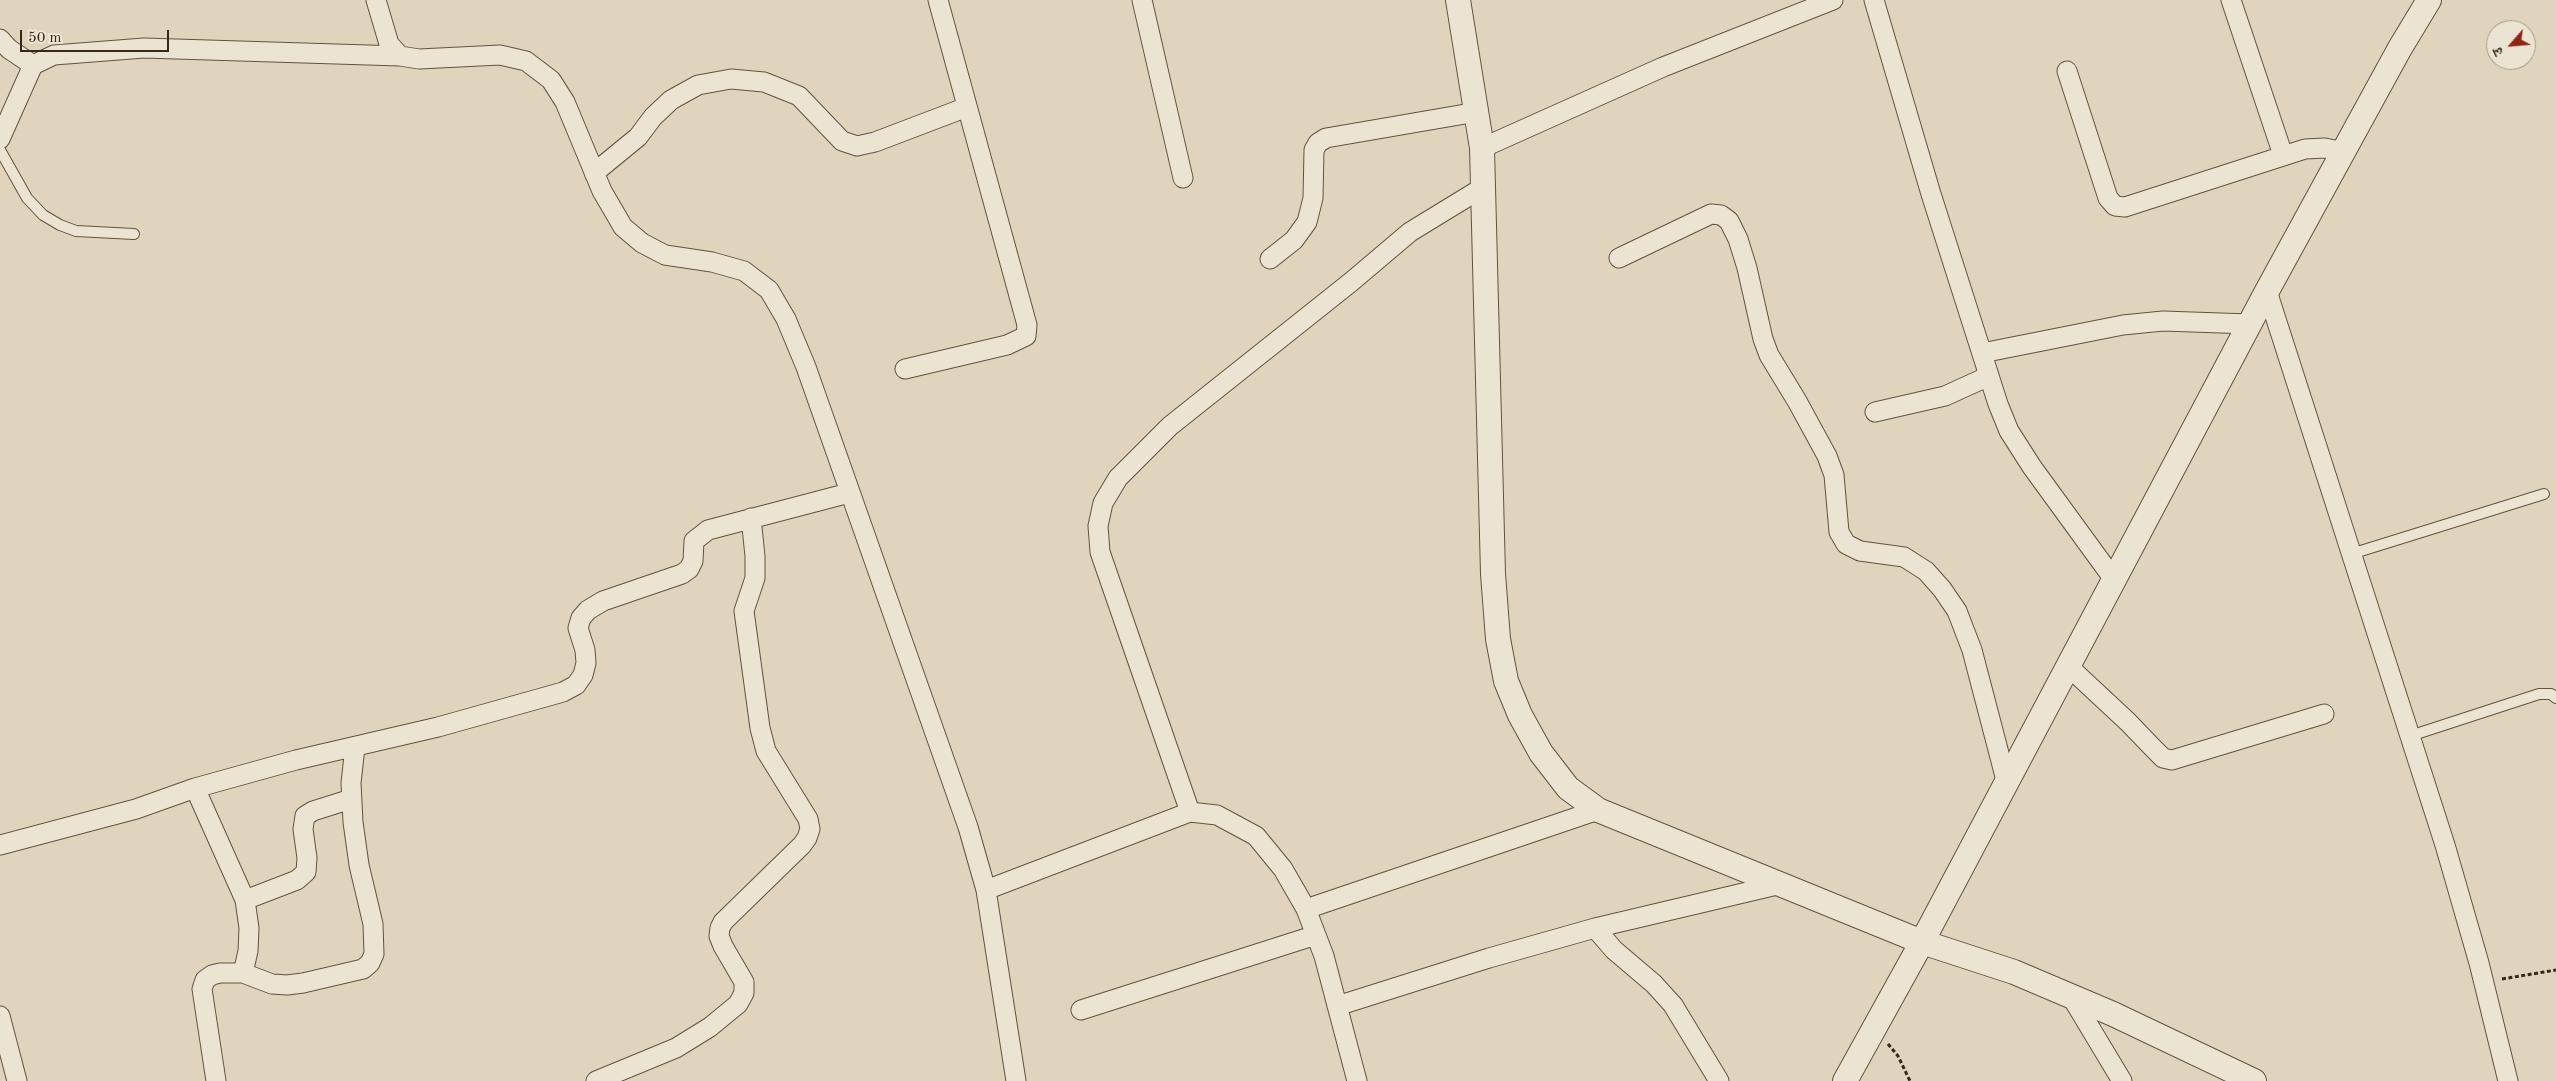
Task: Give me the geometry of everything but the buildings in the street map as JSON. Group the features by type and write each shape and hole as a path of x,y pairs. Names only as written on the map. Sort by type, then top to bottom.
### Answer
{"street":[{"path":"376,0 389,44 400,56"},
{"path":"904,369 1006,345 1026,336 1027,325 938,0"},
{"path":"1142,0 1183,178"},
{"path":"1458,0 1482,148 1493,574 1498,639 1506,681 1520,716 1540,753 1568,788 1598,810 1777,885 1922,942 2014,972 2071,996 2254,1081"},
{"path":"1482,148 1663,67 1833,0"},
{"path":"1874,0 1931,194 1989,376 2009,431 2115,581"},
{"path":"2231,0 2283,155"},
{"path":"1845,1081 2007,784 2267,291 2400,48 2429,0"},
{"path":"0,39 9,49 33,65"},
{"path":"0,139 33,65 54,55 144,48 400,56 419,59 500,55 526,61 551,80 565,102 594,173 623,226 642,243 665,254 712,262 744,271 769,290 786,319 806,367 968,827 986,890 1016,1081"},
{"path":"2067,71 2108,198 2116,206 2124,207 2305,149 2325,148 2344,152"},
{"path":"594,173 632,143 653,117 671,100 698,85 731,79 764,82 799,96 842,141 857,146 875,142 966,107"},
{"path":"1270,259 1294,240 1307,222 1313,198 1314,150 1318,143 1326,138 1477,112"},
{"path":"1190,812 1100,552 1098,526 1103,503 1118,478 1170,426 1351,282 1410,232 1482,188"},
{"path":"1619,258 1711,214 1721,215 1729,220 1748,268 1763,340 1769,355 1815,433 1834,475 1839,532 1846,544 1860,551 1904,557 1926,570 1957,611 1972,650 2007,784"},
{"path":"2267,291 2445,845 2484,980 2508,1081"},
{"path":"1982,353 2163,320 2250,324"},
{"path":"1875,412 1945,396 1989,376"},
{"path":"0,845 136,809 195,788 296,760 505,710 563,692 576,685 583,675 586,663 585,650 578,628 581,618 588,610 603,601 682,574 689,569 693,561 694,541 700,534 751,518 849,492"},
{"path":"596,1081 676,1048 710,1027 738,1004 744,993 744,982 723,946 719,936 720,928 723,922 807,838 810,829 808,819 770,760 760,728 744,611 755,578 751,518"},
{"path":"2069,667 2128,722 2163,758 2172,760 2324,714"},
{"path":"216,1081 202,989 205,980 212,975 243,973 272,984 287,985 346,974 370,963 374,954 373,924 359,865 351,799 350,783 355,747"},
{"path":"195,788 245,900 249,928 248,951 243,973"},
{"path":"245,900 298,880 306,872 307,858 303,828 305,816 314,811 351,799"},
{"path":"1306,909 1598,810"},
{"path":"986,890 1190,812 1217,815 1256,836 1283,868 1306,909 1316,935 1357,1081"},
{"path":"1337,1006 1489,958 1595,928 1777,885"},
{"path":"1595,928 1614,950 1654,984 1673,1005 1719,1081"},
{"path":"1082,1010 1316,935"},
{"path":"2071,996 2122,1081"},
{"path":"0,1016 17,1081"}],"lane":[{"path":"0,150 27,198 43,215 60,225 76,231 134,234"},
{"path":"2352,554 2544,494"},
{"path":"2410,736 2540,694 2551,694 2556,698"}],"path":[{"path":"2484,980 2514,978 2556,970"},
{"path":"1875,1028 1898,1056 1910,1081"}]}
